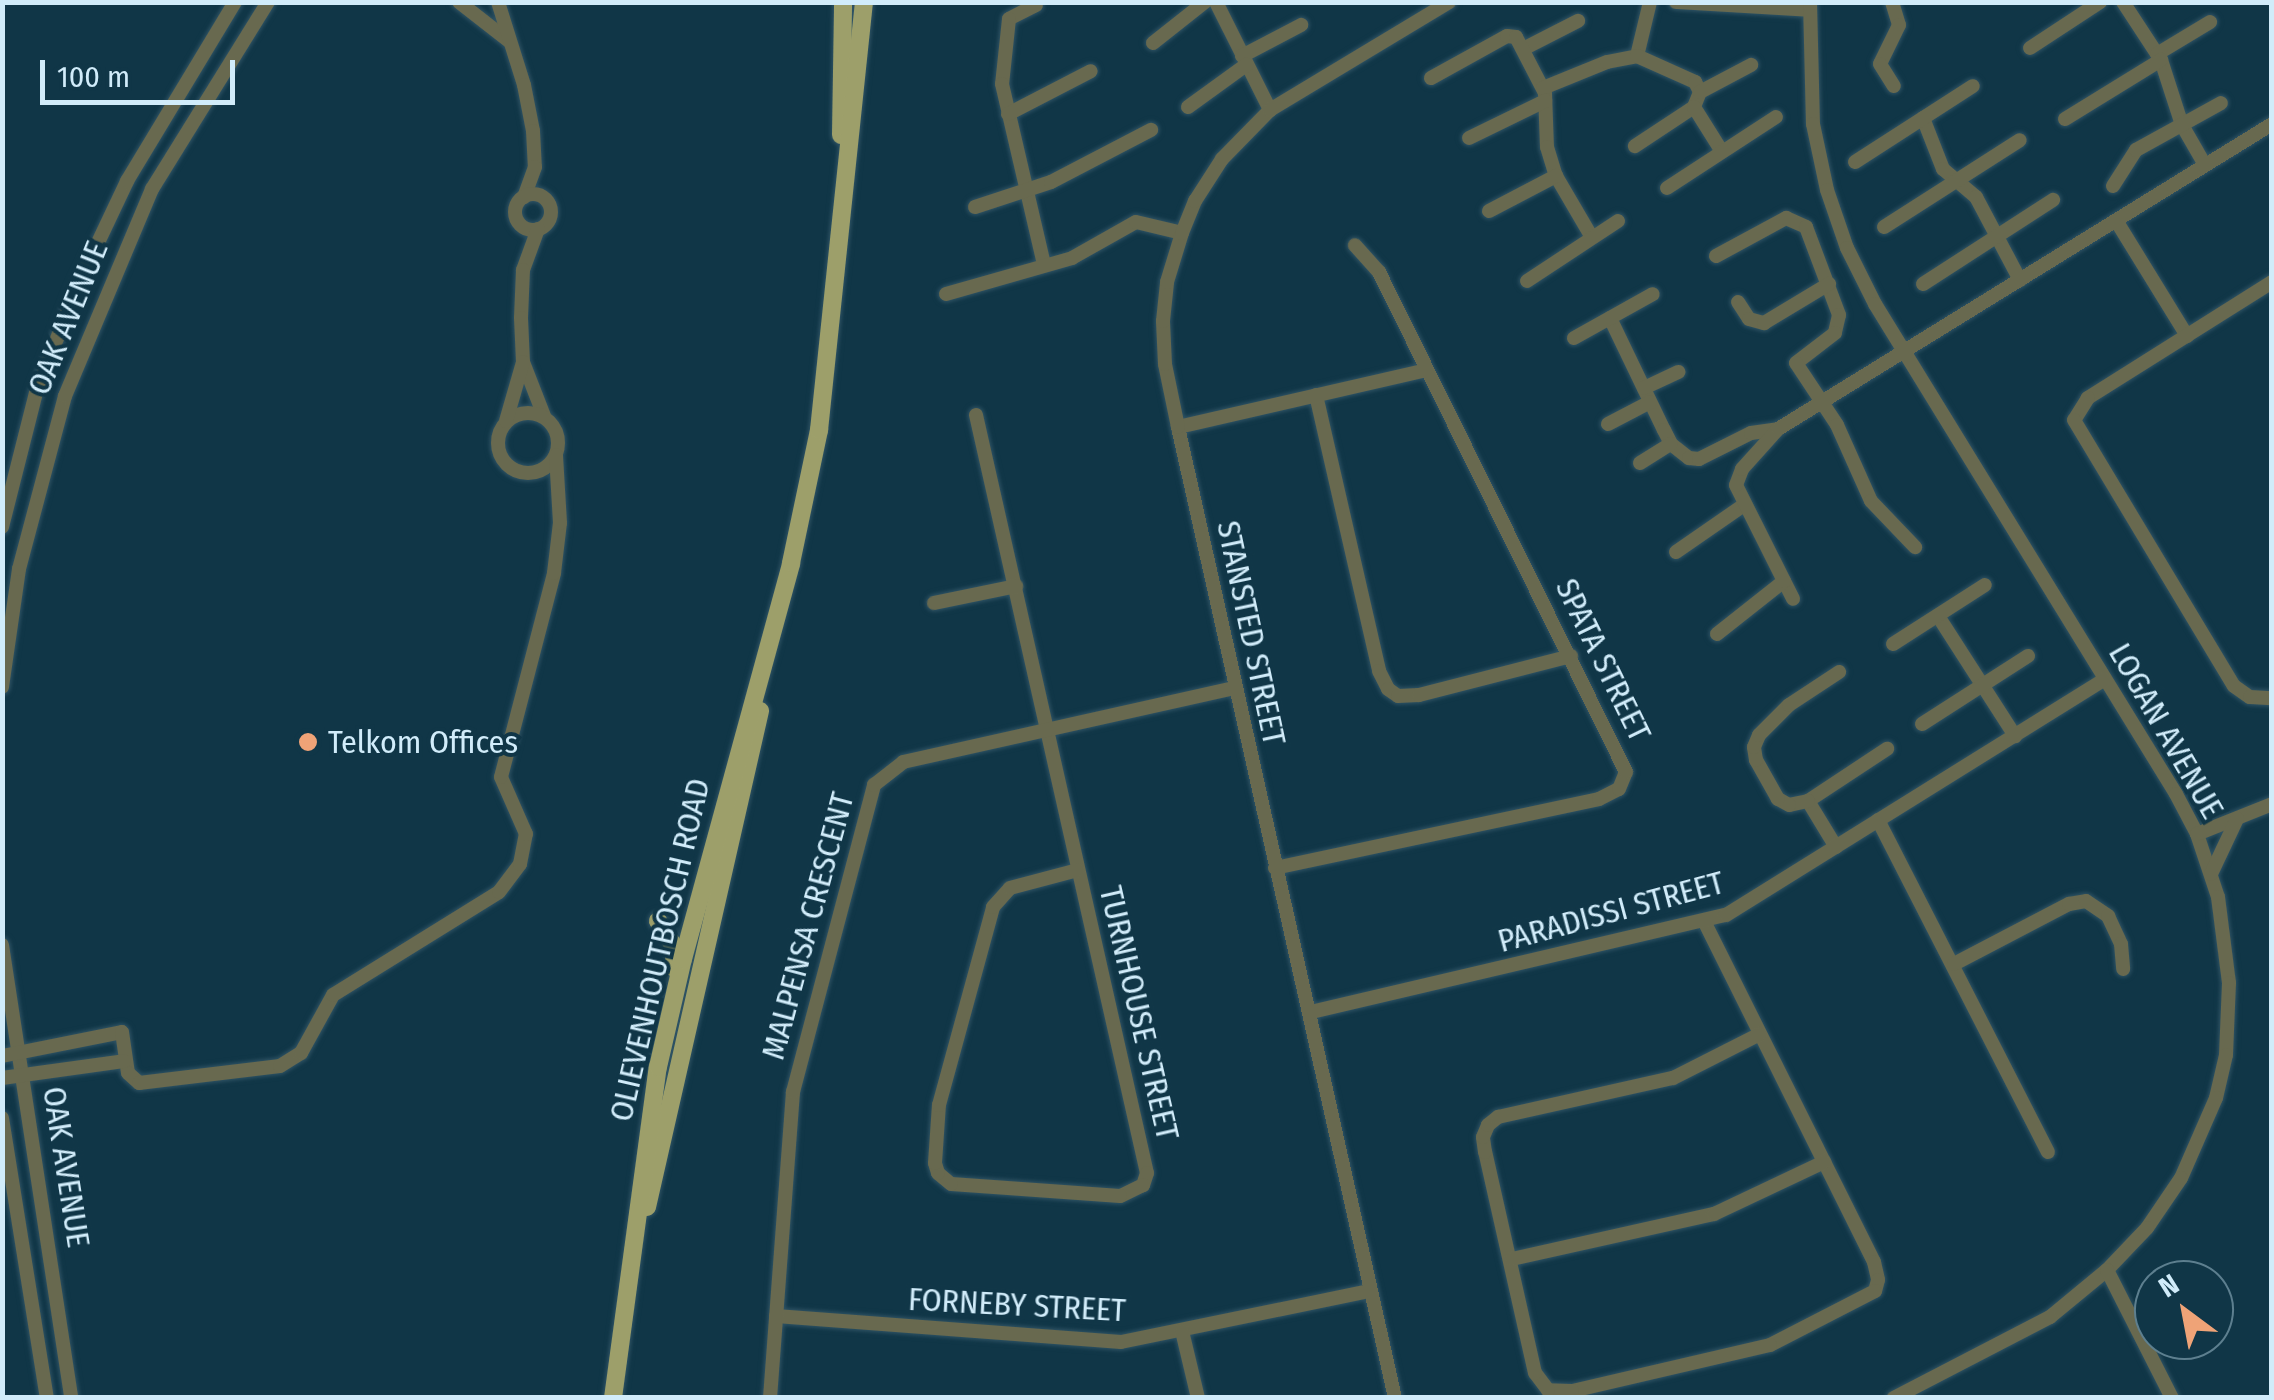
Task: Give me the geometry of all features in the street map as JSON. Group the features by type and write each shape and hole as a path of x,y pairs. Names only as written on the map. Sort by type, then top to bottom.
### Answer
{"main road":[{"name":"OLIEVENHOUTBOSCH ROAD","path":"842,200 843,2"},
{"name":"OLIEVENHOUTBOSCH ROAD","path":"603,1398 753,747 775,626 819,430 864,2"},
{"name":"OLIEVENHOUTBOSCH ROAD","path":"613,1398 658,1067 690,930 775,626"},
{"path":"690,930 702,926 753,747"},
{"path":"658,922 675,957 661,1026 658,1067"}],"street":[{"name":"OAK AVENUE","path":"2,527 36,393 78,287 127,181 235,2"},
{"name":"OAK AVENUE","path":"2,686 19,569 65,396 152,189 268,2"},
{"path":"459,2 509,42"},
{"path":"498,2 530,109 535,167 550,217 538,229 525,263"},
{"path":"1153,44 1206,2"},
{"path":"1216,2 1270,110"},
{"path":"1637,56 1650,2"},
{"path":"1676,2 1810,6"},
{"path":"1892,2 1900,25 1880,64 1894,86"},
{"path":"2030,48 2100,2"},
{"path":"2123,2 2158,57 2173,87 2182,125 2206,165"},
{"path":"1036,5 1009,19 1002,76 1044,265"},
{"name":"STANSTED STREET","path":"1395,1398 1178,427 1165,364 1164,321 1168,282 1182,233 1212,172 1270,110 1442,5"},
{"name":"LOGAN AVENUE","path":"1810,6 1811,102 1827,190 1856,267 2197,834 2225,934 2229,983 2226,1055 2216,1098 2173,1192 2107,1270 2072,1301 2025,1332 1894,1398"},
{"path":"1523,49 1578,21"},
{"path":"2065,119 2210,22"},
{"path":"1188,106 1244,60 1301,25"},
{"path":"1431,78 1507,36 1516,37 1544,94 1547,147 1556,176 1591,236"},
{"path":"1469,138 1607,62 1637,56 1691,79 1700,92"},
{"path":"1634,146 1694,107 1700,92 1752,66"},
{"path":"1008,114 1091,70"},
{"path":"1855,162 1973,86"},
{"path":"2113,186 2132,154 2221,103"},
{"path":"1694,107 1721,150"},
{"path":"1667,188 1776,116"},
{"path":"1923,118 1944,169 1972,191 2020,280"},
{"path":"1793,600 1744,505 1737,478 1778,429 2272,124"},
{"path":"974,207 1051,182 1151,130"},
{"path":"1884,227 2020,140"},
{"path":"535,167 516,210 525,263 523,362 497,440 502,460 519,472 538,471 556,454"},
{"path":"1489,211 1556,176"},
{"path":"524,196 536,194 546,200"},
{"path":"1923,284 2053,200"},
{"path":"1716,256 1791,218 1810,233 1838,310 1837,329 1796,363 1822,404 1870,501 1915,548"},
{"path":"946,294 1072,258 1136,222 1182,233"},
{"path":"1527,281 1618,222"},
{"path":"2117,222 2187,336"},
{"path":"521,226 538,229"},
{"name":"SPATA STREET","path":"1275,868 1599,799 1620,789 1624,763 1379,272 1356,245"},
{"path":"2272,282 2088,398 2076,412 2075,424 2234,686 2250,697 2272,698"},
{"path":"1738,302 1749,319 1764,323 1829,284"},
{"path":"1574,338 1653,294"},
{"path":"1610,318 1672,444 1689,458 1700,459 1751,433 1778,429"},
{"path":"2,1056 122,1032 124,1061 130,1077 139,1083 253,1071 292,1061 301,1053 333,994 490,901 508,883 520,864 526,834 501,777 554,573 560,528 556,431 544,416 523,362"},
{"path":"1178,427 1427,370"},
{"path":"1608,424 1678,372"},
{"path":"1316,395 1379,672 1388,689 1398,696 1419,695 1571,656"},
{"path":"506,421 525,412 544,416"},
{"name":"TURNHOUSE STREET","path":"976,415 1146,1173 1143,1184 1120,1196 951,1184 938,1173 935,1162 939,1105 993,907 1010,888 1078,870"},
{"path":"1640,463 1672,444"},
{"path":"538,471 558,501"},
{"path":"1676,552 1744,505"},
{"path":"1717,634 1784,581"},
{"path":"1893,644 1985,585"},
{"path":"934,602 1016,586"},
{"path":"1938,616 2015,736"},
{"path":"1922,724 2028,656"},
{"path":"1839,672 1789,705 1759,735 1754,747 1756,760 1778,799 1789,806 1808,801 1887,749"},
{"name":"PARADISSI STREET","path":"1310,1012 1705,922 1751,902 2105,680"},
{"name":"MALPENSA CRESCENT","path":"770,1398 793,1092 874,784 903,762 1235,688"},
{"path":"1808,801 1836,846"},
{"path":"2197,834 2272,804"},
{"path":"2211,874 2237,818"},
{"path":"1878,820 2048,1152"},
{"path":"1954,964 2069,904 2086,901 2108,916 2121,944 2124,969"},
{"path":"1705,922 1874,1262 1878,1280 1867,1299 1770,1345 1572,1391 1548,1390 1535,1373 1483,1137 1492,1121 1674,1078 1760,1034"},
{"name":"OAK AVENUE","path":"2,945 25,1076 71,1398"},
{"path":"2,1078 124,1061"},
{"name":"OAK AVENUE","path":"2,1118 48,1398"},
{"path":"1512,1259 1714,1214 1824,1162"},
{"path":"2107,1270 2172,1398"},
{"name":"FORNEBY STREET","path":"776,1316 1100,1342 1182,1332 1370,1291"},
{"path":"1182,1332 1198,1398"},
{"path":"64,1340 81,1398"}],"place":[{"name":"Telkom Offices","path":"308,742"}]}
